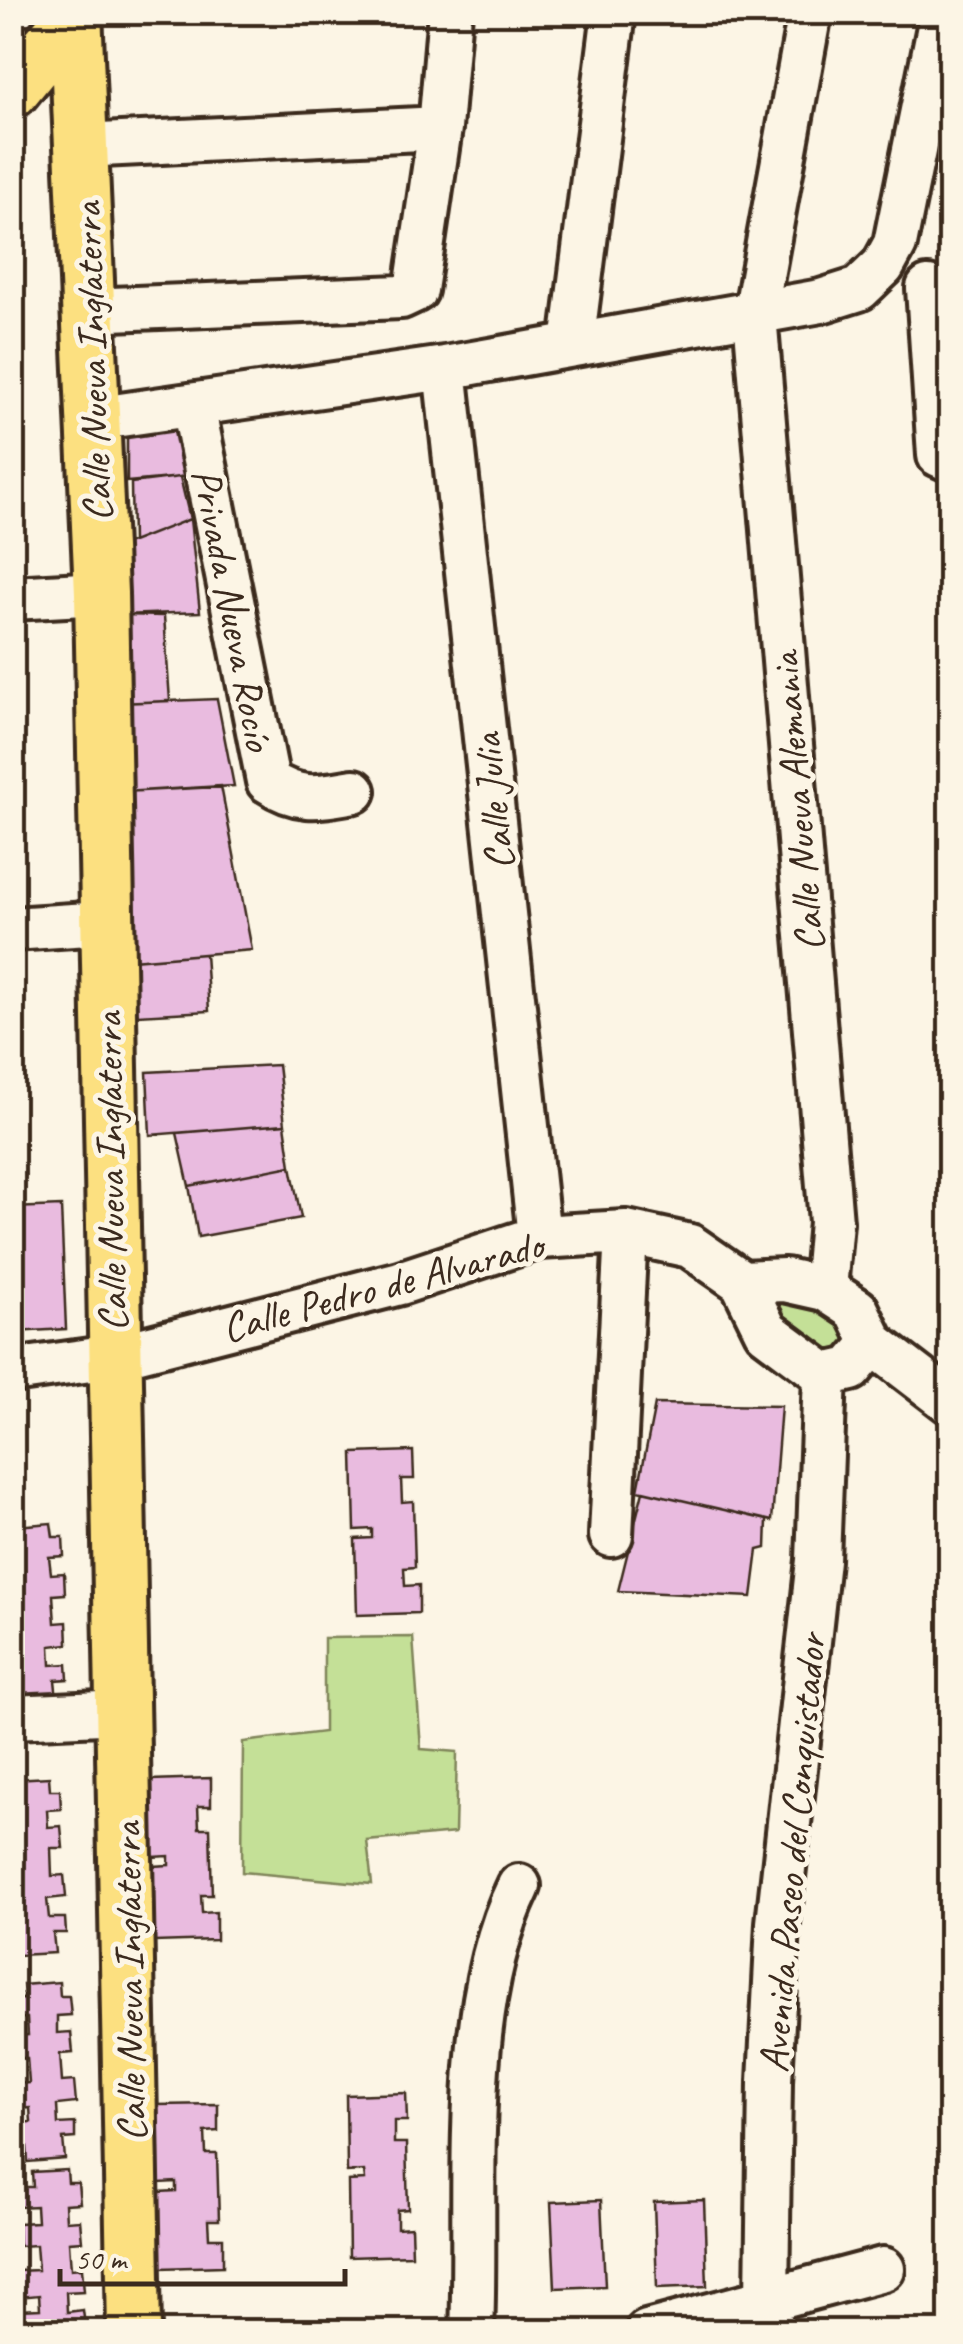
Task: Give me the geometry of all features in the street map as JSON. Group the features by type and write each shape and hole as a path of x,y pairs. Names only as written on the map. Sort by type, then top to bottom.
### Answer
{"main road":[{"path":"12,91 76,13"},
{"name":"Calle Nueva Inglaterra","path":"76,13 101,592 112,1357 124,1712 134,2332"}],"street":[{"path":"88,310 402,297 416,290 440,128 450,12"},
{"path":"572,345 614,12"},
{"name":"Calle Nueva Alemania","path":"810,12 756,315 831,1222 825,1288"},
{"path":"93,419 445,368 756,315 859,290 883,266 895,244 943,36"},
{"path":"82,146 440,128"},
{"path":"883,266 939,284 934,423 939,455 950,460"},
{"name":"Calle Julia","path":"445,368 539,1236"},
{"name":"Privada Nueva Rocío","path":"193,405 268,782 290,797 307,799 354,792"},
{"path":"12,598 101,592"},
{"path":"12,928 104,923"},
{"path":"611,1535 626,1232"},
{"name":"Calle Pedro de Alvarado","path":"12,1371 112,1357 400,1283 539,1236 626,1232 690,1246 742,1282 766,1331 824,1375"},
{"path":"742,1282 785,1280 825,1288 857,1310 874,1343 950,1402"},
{"path":"824,1375 851,1370 874,1343"},
{"name":"Avenida Paseo del Conquistador","path":"770,2315 770,2082 778,1923 818,1560 824,1375"},
{"path":"12,1717 124,1712"},
{"path":"472,2332 474,2169 485,2010 500,1926 519,1886"},
{"path":"648,2332 770,2315 883,2268"}],"green space":[{"path":"788,1286 867,1341 821,1360 755,1289"},
{"path":"413,1637 421,1749 457,1752 455,1833 367,1841 372,1884 242,1872 243,1742 324,1732 324,1638"}],"building":[{"path":"183,426 193,476 127,482 127,431"},
{"path":"180,477 190,519 132,542 131,483"},
{"path":"190,519 200,612 122,615 121,546"},
{"path":"122,615 164,616 170,701 119,703"},
{"path":"217,699 234,786 124,792 119,703"},
{"path":"221,786 252,950 132,960 124,792"},
{"path":"205,954 209,1011 120,1016 132,960"},
{"path":"278,1065 285,1124 150,1135 147,1072"},
{"path":"285,1124 291,1166 189,1186 177,1133"},
{"path":"291,1166 301,1218 198,1237 189,1186"},
{"path":"61,1206 66,1329 14,1332 12,1208"},
{"path":"655,1404 781,1406 772,1521 638,1490"},
{"path":"413,1451 414,1479 401,1479 402,1502 413,1501 415,1567 404,1568 405,1586 419,1585 419,1613 357,1615 355,1539 372,1538 372,1529 355,1530 353,1453"},
{"path":"643,1491 767,1520 766,1548 758,1550 752,1597 618,1591"},
{"path":"51,1523 53,1537 63,1537 64,1556 49,1557 51,1574 64,1573 65,1594 53,1595 55,1623 67,1622 68,1644 50,1646 51,1665 67,1664 68,1679 55,1680 57,1699 21,1702 20,1687 12,1688 12,1664 24,1663 24,1648 12,1649 12,1624 21,1624 19,1598 12,1599 12,1576 21,1576 20,1559 12,1560 12,1540 17,1540 16,1526"},
{"path":"49,1777 50,1790 60,1790 61,1809 47,1810 48,1827 61,1826 63,1848 51,1848 52,1876 64,1875 66,1897 47,1899 49,1918 65,1918 66,1933 53,1933 55,1953 18,1955 17,1940 12,1941 12,1917 21,1916 21,1902 12,1902 12,1878 19,1877 17,1851 12,1852 12,1829 18,1829 17,1813 12,1813 14,1779"},
{"path":"211,1778 211,1806 198,1806 199,1828 210,1828 212,1895 201,1895 202,1913 216,1912 216,1940 154,1942 152,1866 169,1865 169,1856 152,1857 150,1780"},
{"path":"59,1982 60,1996 69,1996 71,2015 57,2016 57,2033 71,2032 73,2053 60,2054 62,2082 74,2081 76,2103 57,2105 58,2124 75,2123 75,2138 63,2139 65,2159 28,2162 27,2146 12,2147 12,2123 31,2122 30,2108 12,2109 12,2084 29,2083 27,2058 12,2058 12,2036 28,2035 27,2018 12,2019 12,2000 24,1999 23,1985"},
{"path":"406,2093 407,2121 394,2121 394,2143 406,2143 408,2209 397,2210 397,2228 411,2227 412,2255 349,2257 348,2181 365,2180 364,2171 347,2172 346,2095"},
{"path":"218,2104 218,2131 205,2132 206,2154 217,2154 219,2220 208,2220 209,2238 223,2238 223,2266 161,2268 159,2192 176,2191 176,2182 159,2183 157,2105"},
{"path":"67,2170 68,2183 78,2183 80,2203 65,2204 66,2221 80,2220 82,2241 69,2242 71,2269 82,2268 84,2291 66,2292 67,2312 83,2310 85,2326 72,2327 72,2332 21,2332 20,2310 40,2309 39,2295 19,2297 17,2271 38,2270 36,2245 19,2246 18,2223 37,2222 36,2206 18,2207 17,2187 33,2187 32,2172"},
{"path":"601,2200 605,2286 555,2288 551,2202"},
{"path":"704,2200 707,2286 657,2288 654,2202"}]}
